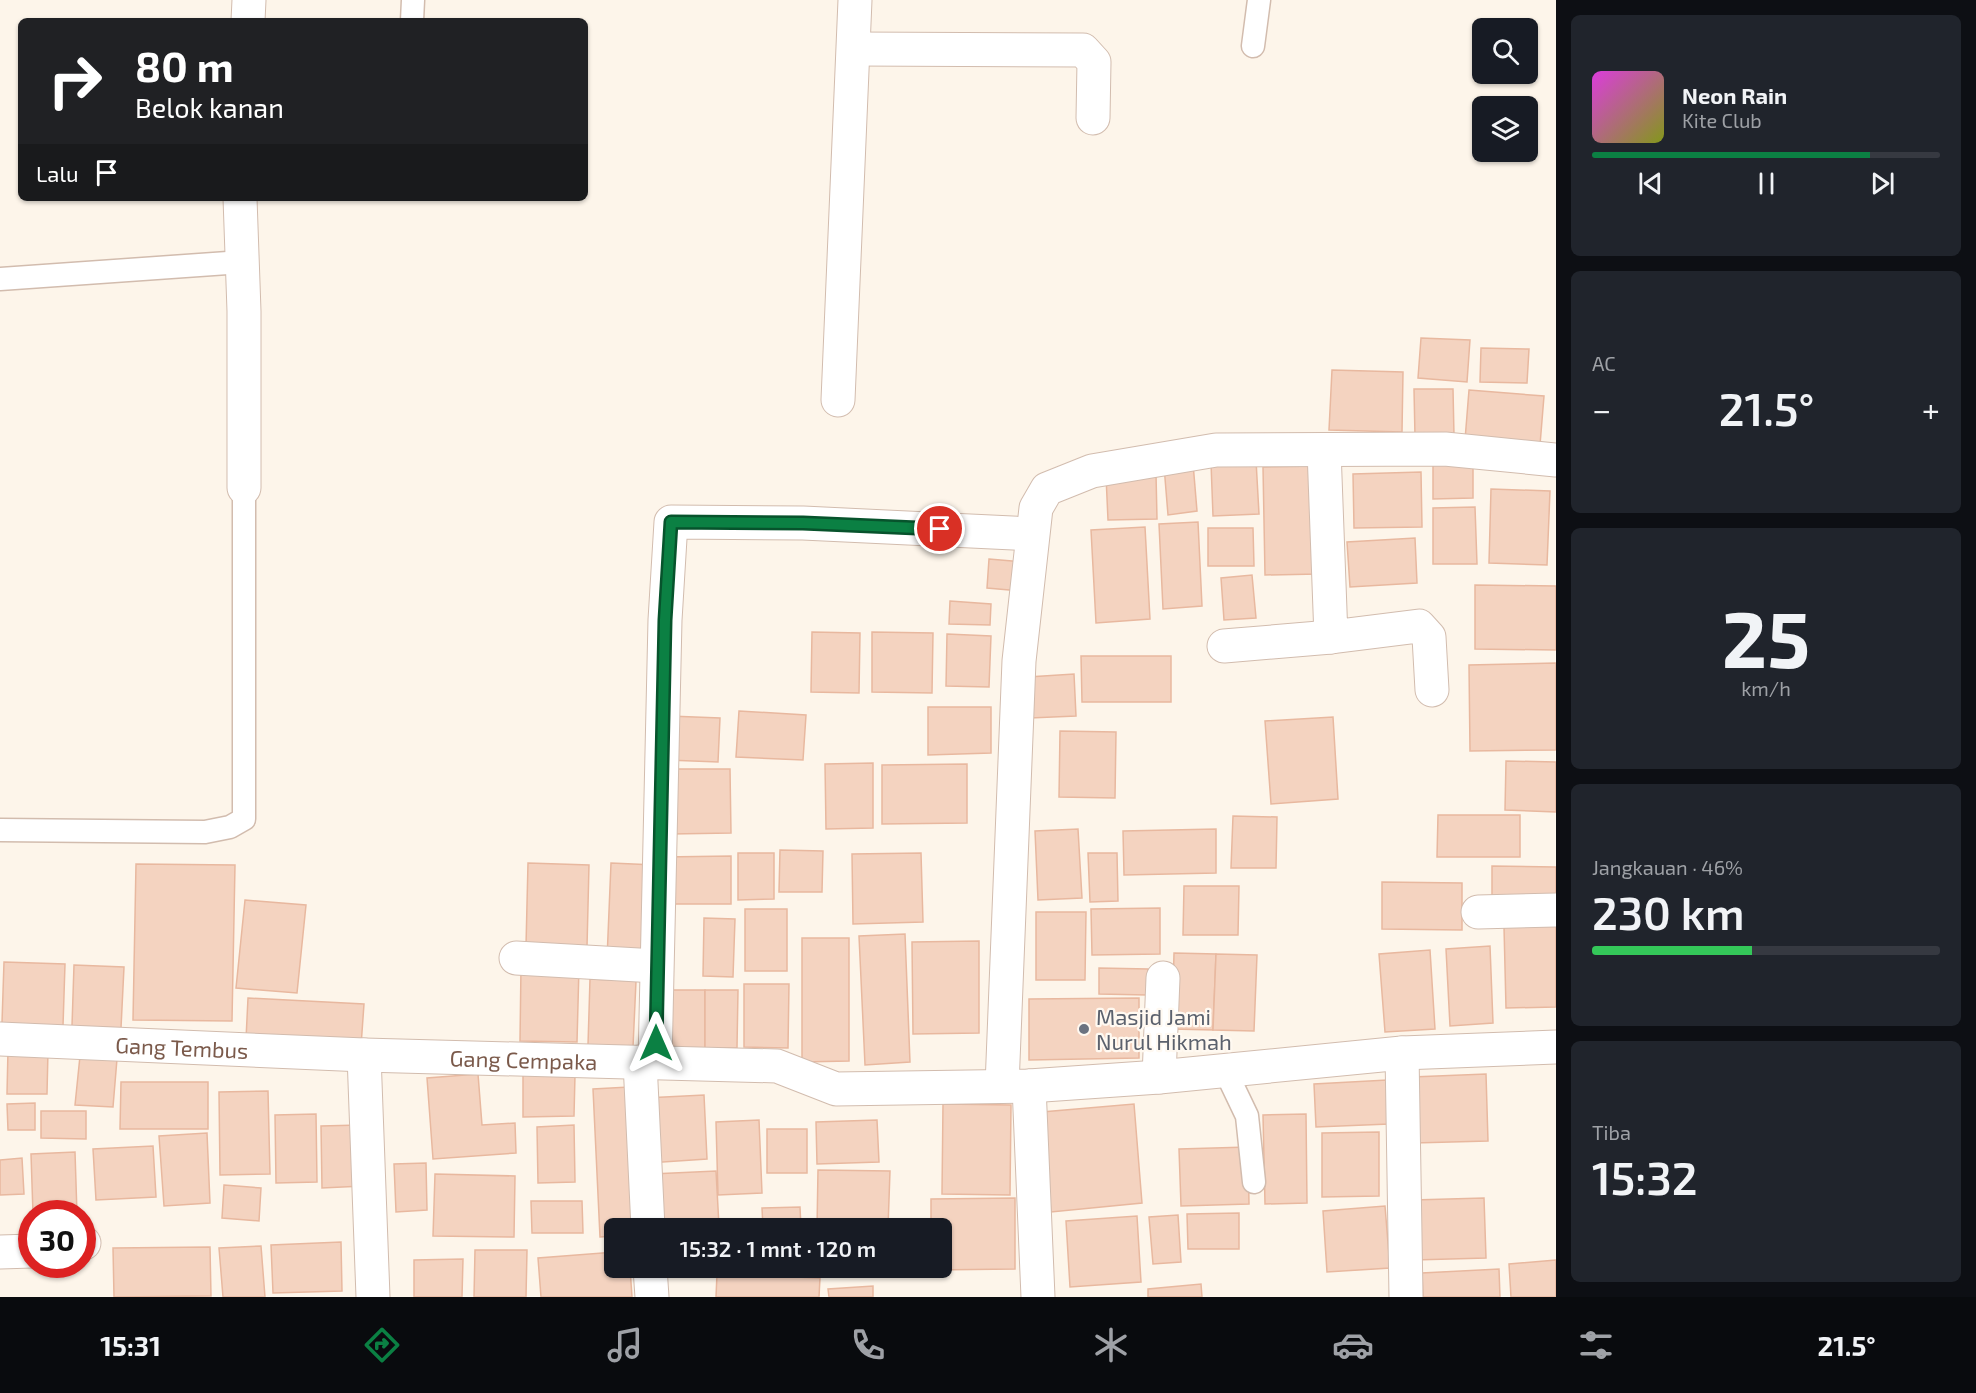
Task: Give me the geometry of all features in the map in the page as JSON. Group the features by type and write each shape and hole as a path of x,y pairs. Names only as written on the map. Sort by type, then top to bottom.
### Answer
{"street":[{"path":"248,18 249,0"},
{"path":"838,400 855,49 855,0"},
{"path":"855,49 1083,50 1094,62 1094,118"},
{"path":"240,201 243,262 244,488"},
{"path":"1038,1297 1015,1086 1019,661 1036,508 1047,489 1092,471 1216,450 1445,449 1556,460"},
{"path":"1324,450 1331,636"},
{"path":"648,1218 648,1062 656,966 665,620 671,522 803,523 1032,534"},
{"path":"1224,646 1419,626 1429,637 1432,690"},
{"path":"1478,912 1556,910"},
{"path":"516,958 656,966"},
{"path":"1159,1077 1163,978"},
{"name":"Gang Tembus","path":"0,1039 364,1055"},
{"name":"Gang Cempaka","path":"364,1055 777,1066 836,1089 1015,1086 1159,1077 1402,1053 1556,1047"},
{"path":"1402,1053 1406,1297"},
{"path":"364,1055 373,1297"},
{"path":"0,1252 18,1251"},
{"path":"651,1278 652,1297"}],"lane":[{"path":"412,18 413,0"},
{"path":"1252,46 1259,0"},
{"path":"0,279 243,262"},
{"path":"0,830 205,832 230,826 244,819 244,488"},
{"path":"1225,1070 1247,1116 1254,1182"}],"building":[{"path":"1421,338 1470,340 1467,382 1418,378"},
{"path":"1481,348 1529,349 1527,383 1480,382"},
{"path":"1332,370 1403,372 1402,432 1329,430"},
{"path":"1414,389 1453,389 1454,436 1415,437"},
{"path":"1469,390 1544,396 1540,445 1465,440"},
{"path":"1473,457 1473,498 1433,499 1433,459"},
{"path":"1256,460 1259,514 1213,516 1211,463"},
{"path":"1193,463 1197,511 1168,515 1164,466"},
{"path":"1316,466 1318,574 1265,575 1263,467"},
{"path":"1421,472 1422,527 1354,528 1353,474"},
{"path":"1156,474 1157,519 1108,520 1106,476"},
{"path":"1491,489 1550,491 1547,565 1489,563"},
{"path":"1475,507 1477,564 1433,564 1433,508"},
{"path":"1198,522 1202,606 1163,609 1159,524"},
{"path":"1145,527 1150,619 1096,623 1091,530"},
{"path":"1208,528 1253,528 1254,566 1208,566"},
{"path":"1415,538 1417,583 1350,587 1347,542"},
{"path":"989,559 1024,562 1021,591 987,588"},
{"path":"1252,575 1256,618 1224,620 1221,578"},
{"path":"1475,585 1556,586 1556,650 1475,649"},
{"path":"950,601 991,604 990,625 949,624"},
{"path":"812,632 860,633 859,693 811,692"},
{"path":"872,632 933,633 932,693 872,692"},
{"path":"947,634 991,636 989,687 946,686"},
{"path":"1081,656 1171,656 1171,702 1082,702"},
{"path":"1556,663 1556,750 1470,751 1469,665"},
{"path":"1074,674 1076,716 1030,718 1028,677"},
{"path":"928,707 991,707 991,753 928,755"},
{"path":"739,711 806,715 803,760 736,757"},
{"path":"669,716 720,718 718,762 667,760"},
{"path":"1333,717 1338,799 1271,804 1265,721"},
{"path":"1060,731 1116,732 1115,798 1059,797"},
{"path":"1506,761 1556,762 1556,812 1505,810"},
{"path":"873,763 873,828 826,829 825,764"},
{"path":"967,764 967,823 882,824 882,765"},
{"path":"670,769 730,769 731,833 671,834"},
{"path":"1438,815 1520,815 1520,857 1437,857"},
{"path":"1233,816 1277,817 1276,868 1231,868"},
{"path":"1078,829 1082,898 1038,900 1035,831"},
{"path":"1216,829 1216,873 1124,875 1123,831"},
{"path":"780,850 823,851 822,892 779,892"},
{"path":"738,853 774,853 774,899 738,900"},
{"path":"921,853 923,922 853,924 852,854"},
{"path":"1088,853 1117,853 1118,901 1090,902"},
{"path":"731,856 731,904 663,904 663,857"},
{"path":"528,863 589,865 587,947 526,946"},
{"path":"611,863 655,865 652,961 607,959"},
{"path":"136,864 235,865 232,1021 133,1020"},
{"path":"1492,866 1556,867 1556,899 1492,898"},
{"path":"1382,882 1462,883 1462,930 1382,929"},
{"path":"1184,886 1239,886 1238,935 1183,935"},
{"path":"245,900 306,905 297,993 236,988"},
{"path":"1160,908 1160,954 1092,955 1091,909"},
{"path":"745,909 787,909 787,971 745,971"},
{"path":"1036,912 1086,912 1085,980 1036,980"},
{"path":"704,918 735,919 733,977 703,976"},
{"path":"1556,926 1556,1007 1506,1008 1504,927"},
{"path":"905,934 910,1062 865,1065 859,936"},
{"path":"802,938 849,938 849,1061 802,1062"},
{"path":"979,941 979,1033 913,1034 912,942"},
{"path":"1490,946 1493,1023 1450,1026 1446,949"},
{"path":"1430,950 1435,1029 1385,1032 1379,954"},
{"path":"1174,953 1216,954 1213,1030 1172,1029"},
{"path":"1216,954 1257,955 1254,1031 1213,1030"},
{"path":"4,962 65,964 63,1026 2,1023"},
{"path":"74,965 124,967 121,1028 72,1026"},
{"path":"521,967 579,967 577,1042 520,1041"},
{"path":"1099,968 1148,969 1147,995 1099,994"},
{"path":"590,979 636,981 633,1047 588,1045"},
{"path":"744,984 789,984 788,1048 744,1047"},
{"path":"660,990 705,990 705,1048 661,1048"},
{"path":"705,990 738,990 737,1048 705,1048"},
{"path":"248,998 364,1004 361,1046 246,1039"},
{"name":"Masjid Jami Nurul Hikmah","path":"1139,998 1139,1058 1029,1060 1029,999"},
{"path":"8,1050 48,1051 47,1094 7,1094"},
{"path":"80,1056 117,1059 113,1107 75,1105"},
{"path":"478,1074 482,1125 515,1123 516,1153 433,1159 427,1078"},
{"path":"1486,1074 1488,1141 1414,1143 1412,1077"},
{"path":"523,1075 575,1075 574,1116 523,1117"},
{"path":"1387,1080 1389,1124 1316,1127 1314,1084"},
{"path":"121,1082 208,1082 208,1129 120,1129"},
{"path":"629,1087 636,1218 604,1218 604,1237 600,1237 593,1089"},
{"path":"268,1091 270,1174 220,1175 219,1092"},
{"path":"704,1095 707,1159 648,1163 645,1098"},
{"path":"35,1103 35,1130 8,1130 7,1104"},
{"path":"943,1104 1011,1105 1010,1195 942,1194"},
{"path":"1134,1104 1142,1203 1051,1212 1042,1112"},
{"path":"41,1111 86,1111 86,1139 41,1138"},
{"path":"316,1114 317,1182 276,1183 275,1115"},
{"path":"1306,1114 1307,1203 1265,1204 1263,1115"},
{"path":"759,1120 762,1193 718,1195 716,1122"},
{"path":"877,1120 879,1162 817,1164 816,1122"},
{"path":"360,1125 363,1186 322,1188 321,1126"},
{"path":"574,1125 575,1182 538,1183 537,1127"},
{"path":"767,1129 807,1129 807,1173 767,1173"},
{"path":"1379,1132 1379,1196 1322,1197 1322,1133"},
{"path":"207,1133 210,1203 164,1206 159,1136"},
{"path":"153,1146 156,1197 96,1200 93,1149"},
{"path":"1248,1147 1249,1204 1181,1206 1179,1149"},
{"path":"75,1152 77,1200 33,1200 31,1154"},
{"path":"22,1158 24,1194 0,1195 0,1160"},
{"path":"426,1163 427,1210 396,1212 394,1164"},
{"path":"818,1170 890,1171 888,1218 817,1218"},
{"path":"716,1171 719,1218 654,1218 652,1174"},
{"path":"435,1174 515,1176 514,1237 433,1236"},
{"path":"224,1185 261,1188 259,1221 222,1218"},
{"path":"1015,1198 1015,1269 952,1270 952,1218 931,1218 931,1199"},
{"path":"1484,1198 1486,1258 1414,1260 1413,1200"},
{"path":"531,1201 582,1201 583,1233 532,1233"},
{"path":"1385,1206 1390,1268 1327,1272 1323,1211"},
{"path":"800,1207 801,1218 762,1218 762,1208"},
{"path":"1239,1213 1239,1249 1188,1249 1187,1214"},
{"path":"1178,1215 1181,1262 1153,1264 1149,1217"},
{"path":"1137,1216 1141,1282 1070,1287 1066,1221"},
{"path":"341,1242 342,1291 273,1293 271,1245"},
{"path":"261,1246 265,1297 223,1297 219,1248"},
{"path":"210,1247 211,1296 114,1297 113,1248"},
{"path":"475,1250 527,1250 526,1297 474,1297"},
{"path":"604,1253 604,1278 631,1278 632,1297 541,1297 538,1258"},
{"path":"463,1259 462,1297 414,1297 414,1260"},
{"path":"1556,1260 1556,1297 1511,1297 1509,1264"},
{"path":"1499,1269 1500,1297 1423,1297 1422,1273"},
{"path":"717,1278 820,1278 819,1297 716,1297"},
{"path":"1201,1284 1202,1297 1148,1297 1148,1289"},
{"path":"873,1286 873,1297 829,1297 828,1289"}],"place":[{"name":"Masjid Jami Nurul Hikmah","path":"1084,1029"}],"route":[{"path":"656,1043 665,620 671,522 803,523 940,529"}]}
